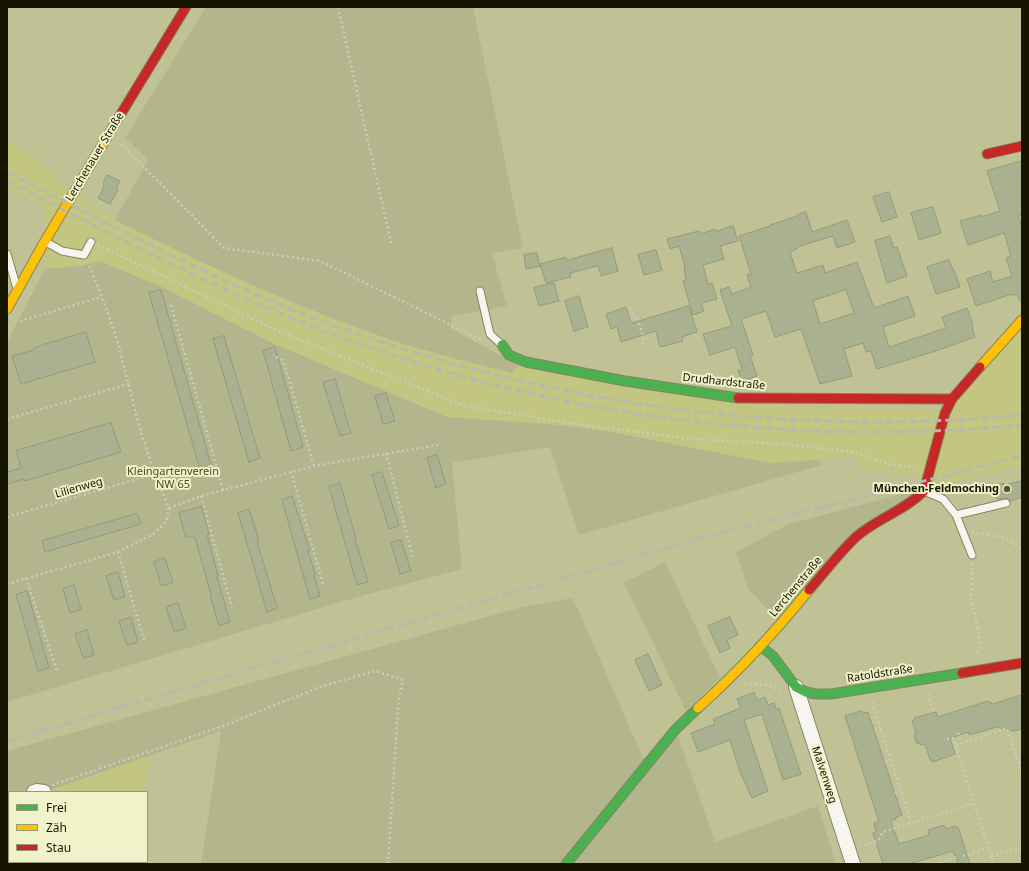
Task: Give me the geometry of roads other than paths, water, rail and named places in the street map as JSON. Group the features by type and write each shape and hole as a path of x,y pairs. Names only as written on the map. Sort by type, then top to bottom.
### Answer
{"street":[{"name":"Lerchenauer Straße","path":"7,310 45,241 186,7"},
{"path":"987,154 1022,146"},
{"path":"924,491 945,413 952,399 1022,320"},
{"name":"Drudhardstraße","path":"502,345 510,354 526,362 625,382 740,398 952,399"},
{"name":"Lerchenstraße","path":"566,864 674,730 718,690 760,646 856,537 877,522 915,500 924,491"},
{"path":"760,646 773,656 796,687"},
{"name":"Ratoldstraße","path":"796,687 806,692 816,694 831,694 1022,663"},
{"name":"Malvenweg","path":"796,687 853,864"}],"lane":[{"path":"45,241 62,251 84,255 91,242"},
{"path":"7,254 18,290"},
{"path":"480,291 490,334 502,345"},
{"path":"924,491 943,499 956,515 972,554"},
{"path":"956,515 1006,504"}],"railway":[{"path":"7,172 171,255 297,312 340,328 423,355 506,378 591,396 676,409 762,418 849,422 935,421 1022,415"},
{"path":"7,181 169,263 293,319 418,363 502,387 587,405 674,419 760,428 848,432 935,431 1022,425"},
{"path":"7,742 93,715 708,536 1022,456"}],"place":[{"name":"München-Feldmoching","path":"1007,489"}],"park label":[{"name":"Kleingartenverein NW 65","path":"173,478"}]}
